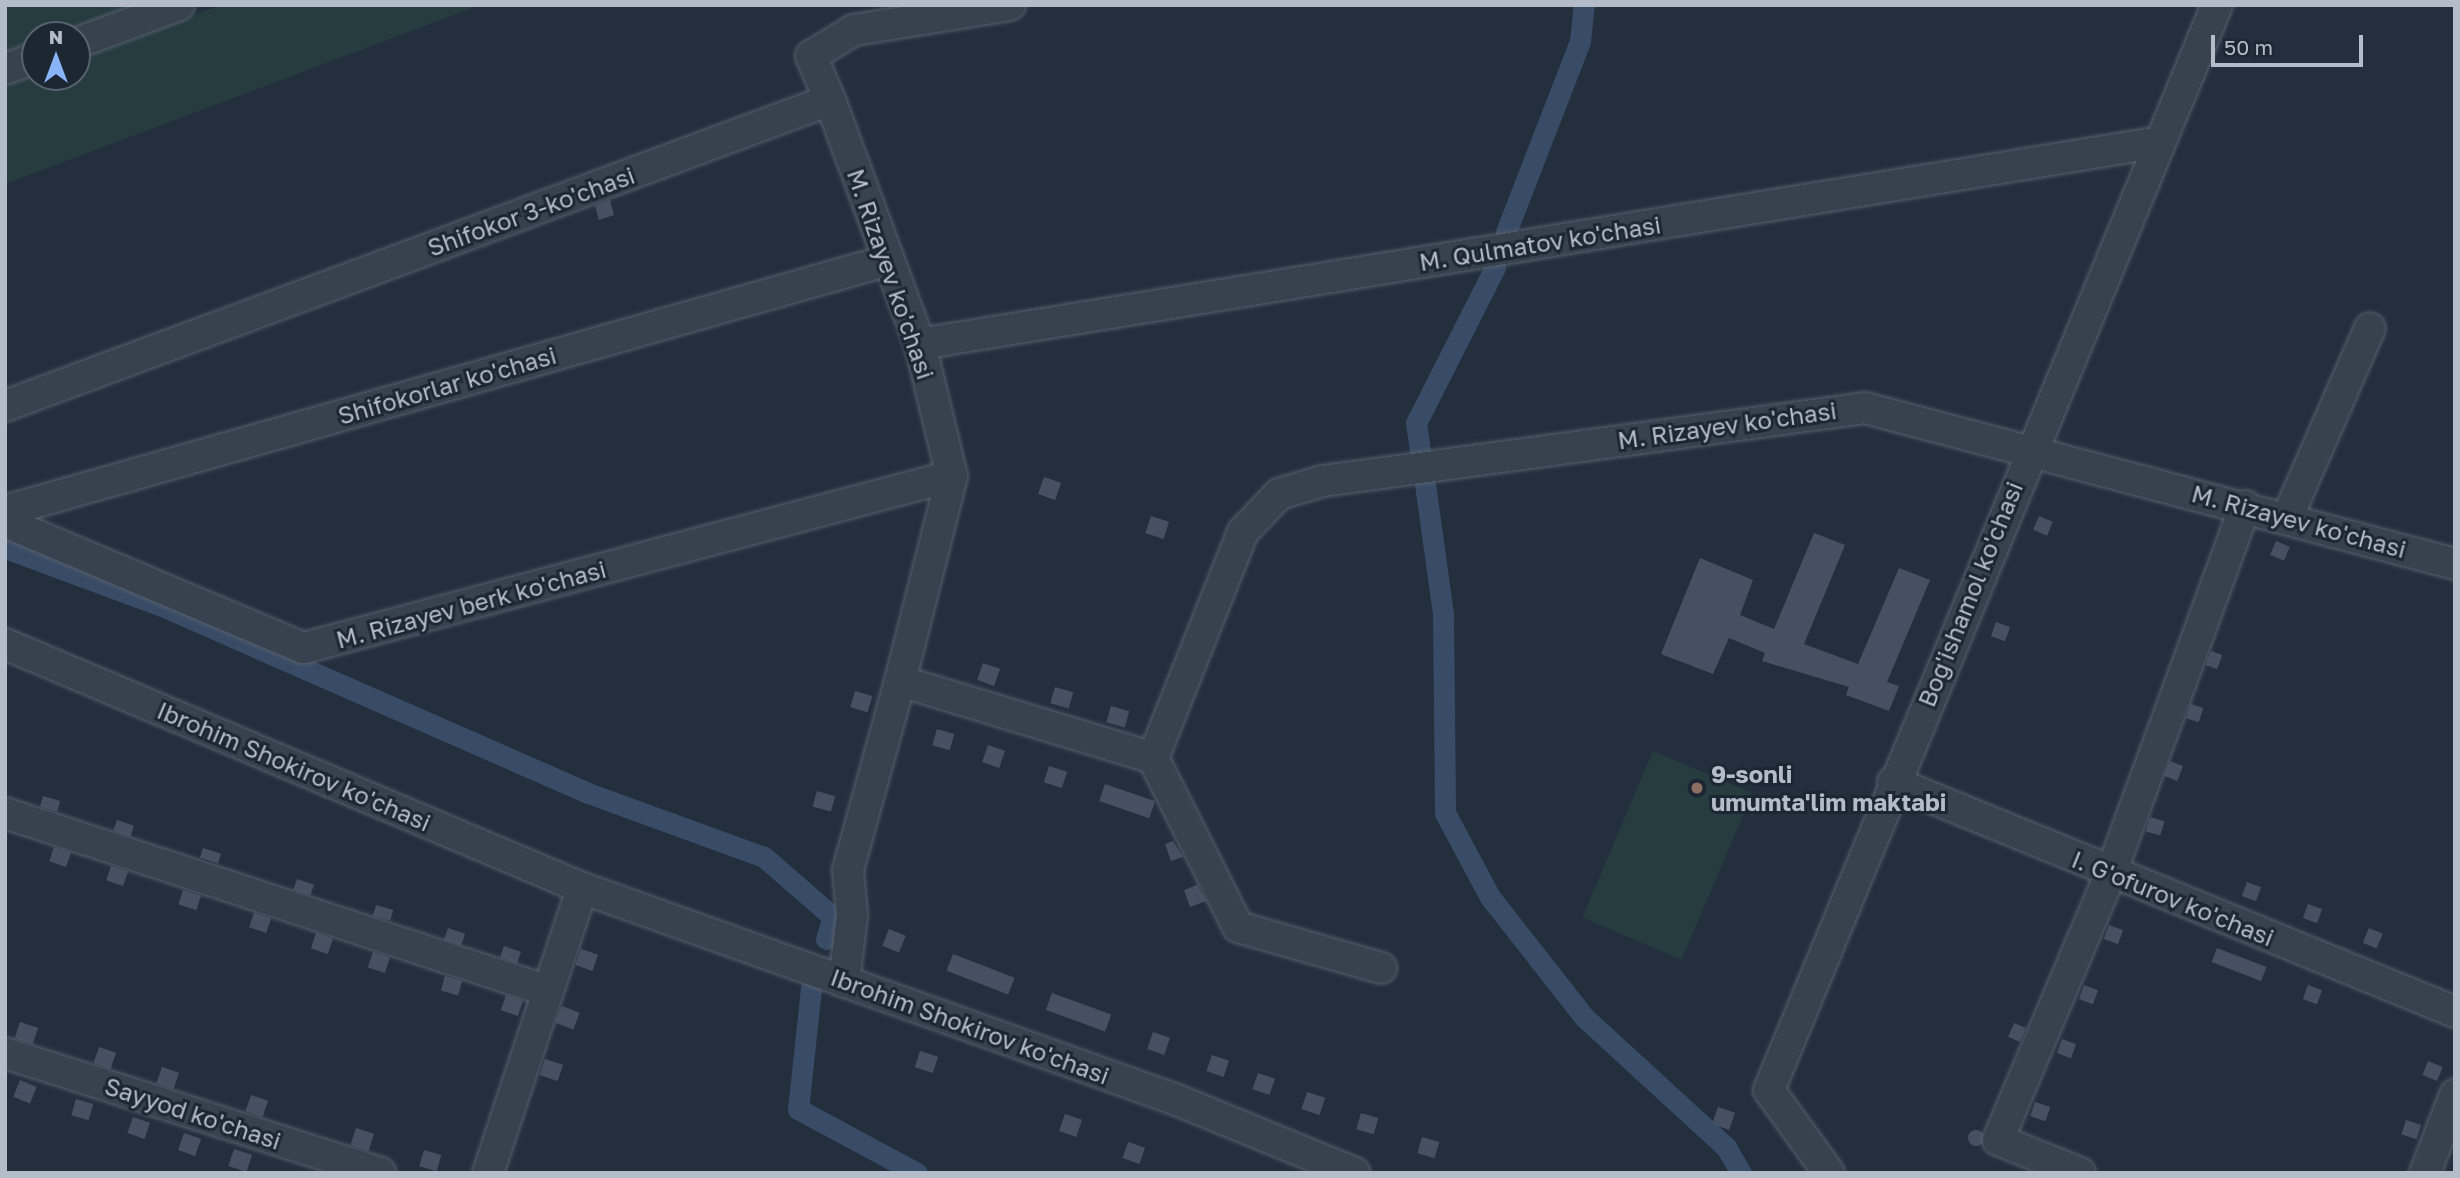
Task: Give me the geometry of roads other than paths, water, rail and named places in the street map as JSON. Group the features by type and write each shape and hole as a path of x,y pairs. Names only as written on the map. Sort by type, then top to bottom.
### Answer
{"street":[{"path":"91,38 179,5"},
{"name":"Bog'ishamol ko'chasi","path":"1829,1173 1769,1090 2029,449 2217,5"},
{"path":"830,100 811,56 854,30 1000,6"},
{"name":"M. Rizayev ko'chasi","path":"830,100 920,344 952,476 848,870 852,915 844,982"},
{"name":"Shifokor 3-ko'chasi","path":"5,406 830,100"},
{"name":"M. Qulmatov ko'chasi","path":"920,344 2160,142"},
{"name":"Shifokorlar ko'chasi","path":"5,511 889,260"},
{"path":"2287,518 2370,328"},
{"name":"M. Rizayev ko'chasi","path":"1153,758 1243,532 1279,494 1323,481 1866,408 2245,506 2455,564"},
{"name":"M. Rizayev berk ko'chasi","path":"5,522 304,648 952,476"},
{"path":"2080,1173 1998,1140 2111,873 2245,506"},
{"name":"Ibrohim Shokirov ko'chasi","path":"5,644 582,888 1177,1100 1355,1173"},
{"path":"900,681 1153,758 1238,927 1381,968"},
{"name":"I. G'ofurov ko'chasi","path":"1893,782 2455,1012"},
{"path":"5,813 548,991"},
{"path":"488,1173 582,888"},
{"name":"Sayyod ko'chasi","path":"5,1053 380,1173"},
{"path":"2425,1173 2455,1095"}],"waterway":[{"path":"1506,232 1580,41 1584,5"},
{"path":"1420,451 1416,423 1495,267"},
{"path":"1425,484 1443,614 1445,813 1490,897 1584,1017 1726,1147 1741,1173"},
{"path":"5,548 162,606 588,793 764,857 833,917 826,939"},
{"path":"811,988 798,1109 917,1173"}],"place":[{"name":"9-sonli umumta'lim maktabi","path":"1697,788"}]}
